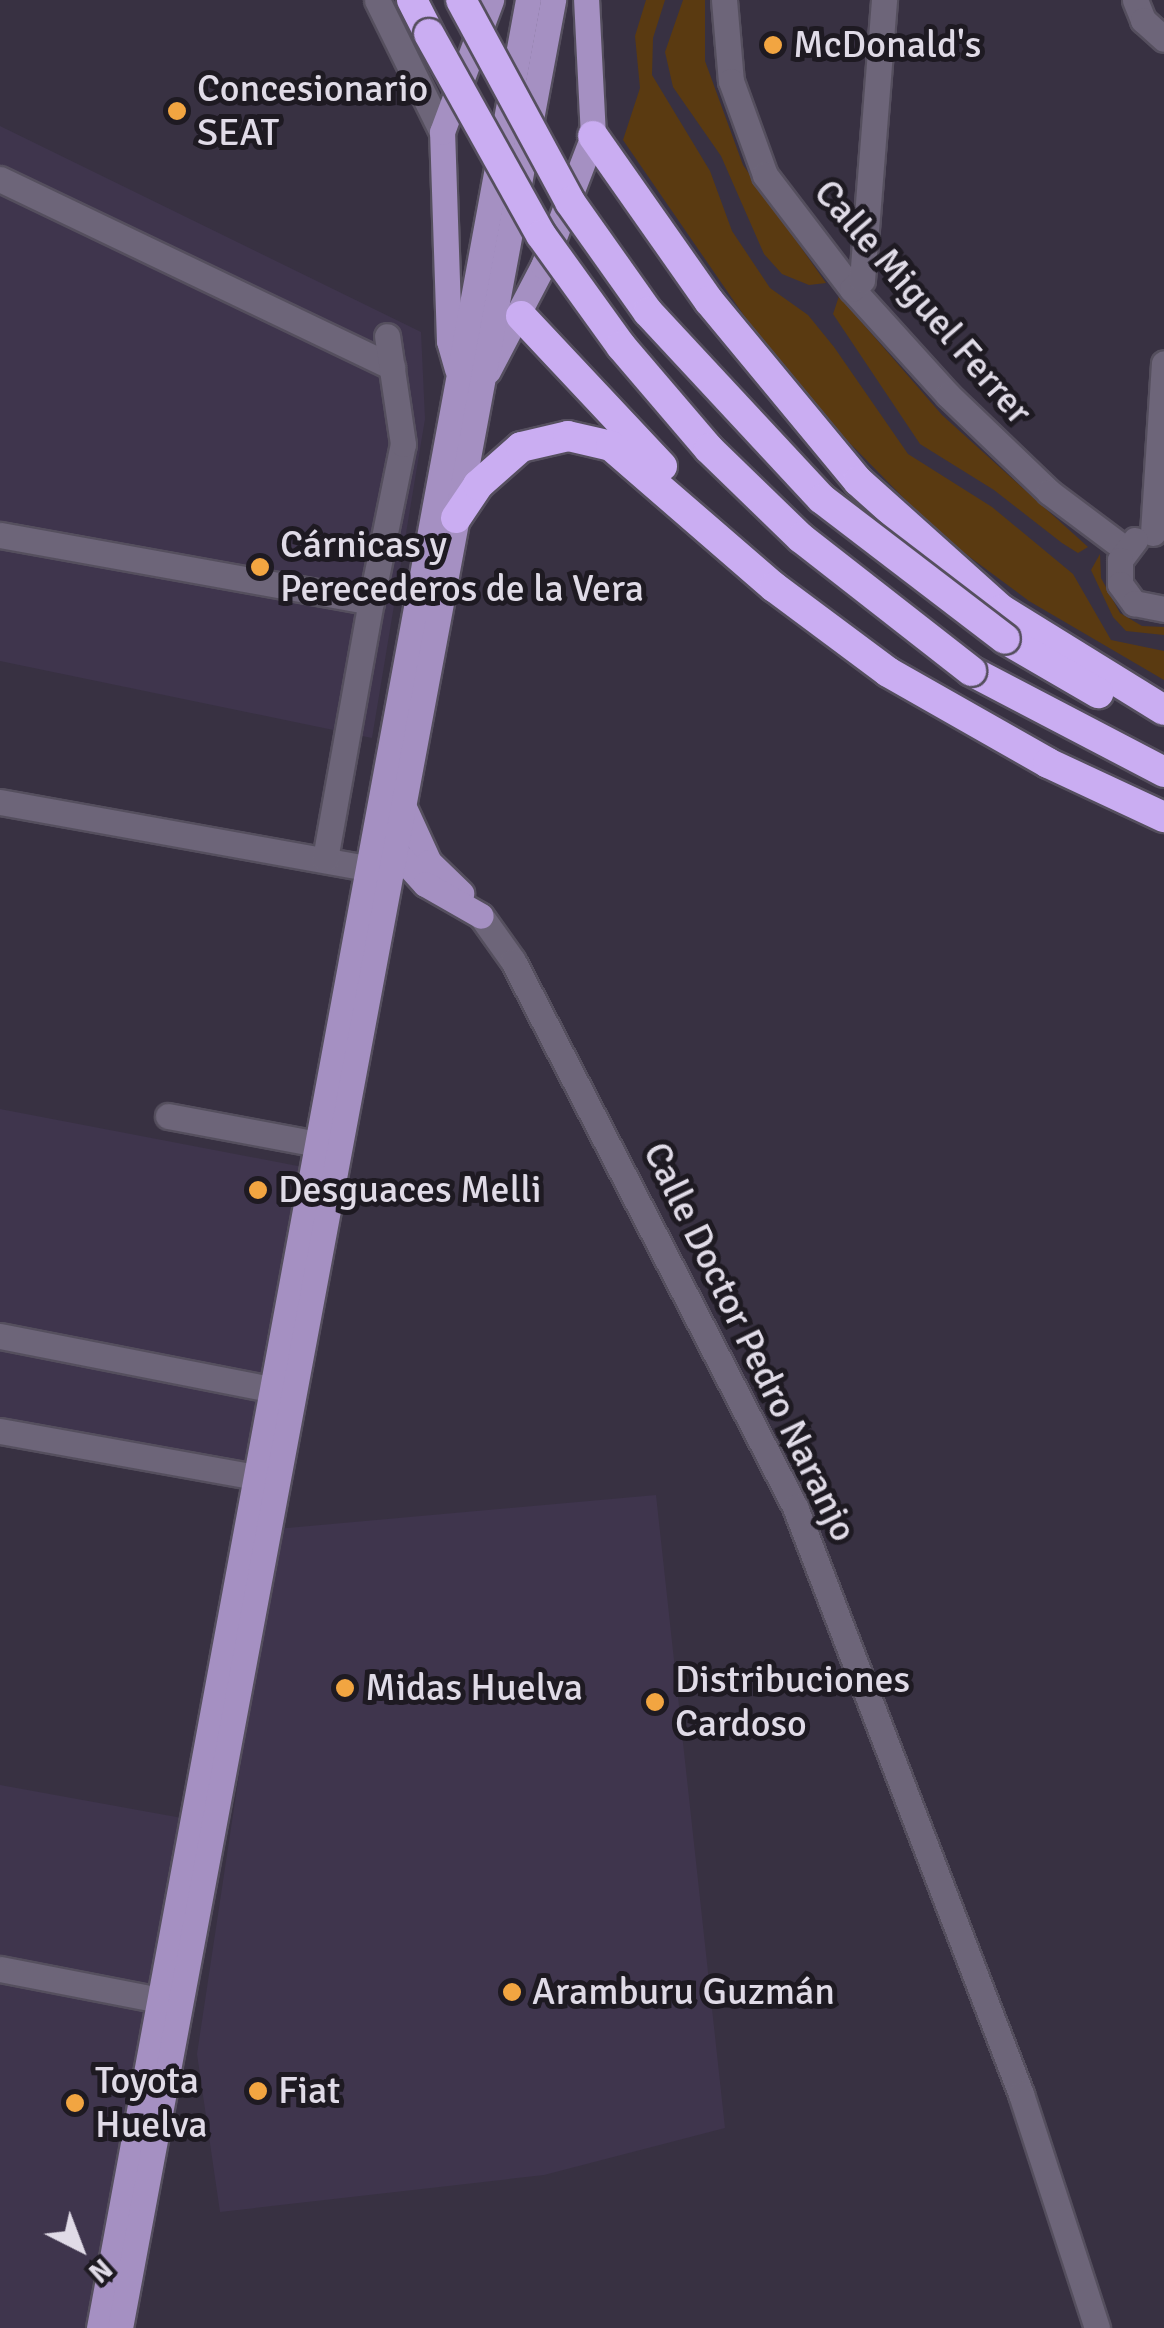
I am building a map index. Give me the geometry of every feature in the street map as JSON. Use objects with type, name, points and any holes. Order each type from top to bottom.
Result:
[{"type":"highway","points":[[412,0],[541,235],[646,376],[709,449],[801,538],[971,671],[1164,772]]},
{"type":"highway","points":[[480,3],[570,202],[648,312],[822,499],[1005,640],[1164,724]]},
{"type":"highway","points":[[593,136],[804,420],[1002,610],[1164,710]]},
{"type":"highway","points":[[499,293],[736,551]]},
{"type":"highway","points":[[456,518],[478,485],[522,447],[590,438],[633,460],[830,631],[922,693],[1164,817]]},
{"type":"highway","points":[[954,568],[1164,691]]},
{"type":"main road","points":[[99,2328],[390,748],[430,590],[456,518],[470,380],[499,293],[528,0]]},
{"type":"main road","points":[[470,380],[448,341],[442,132],[480,3],[553,0],[587,39]]},
{"type":"main road","points":[[122,2319],[402,803],[430,590],[470,380],[499,293],[553,0]]},
{"type":"main road","points":[[499,293],[544,266],[593,136],[586,0]]},
{"type":"main road","points":[[445,242],[499,293]]},
{"type":"main road","points":[[499,293],[544,266]]},
{"type":"main road","points":[[390,748],[396,775],[386,838],[392,852],[425,884],[480,916]]},
{"type":"main road","points":[[402,803],[428,862],[480,916]]},
{"type":"main road","points":[[382,906],[402,889],[425,884]]},
{"type":"main road","points":[[322,1230],[317,1144],[330,1130],[340,1077],[355,1054]]},
{"type":"main road","points":[[282,1446],[272,1389],[303,1333]]},
{"type":"main road","points":[[260,1562],[256,1476],[282,1446]]},
{"type":"main road","points":[[221,1658],[228,1680],[220,1722],[228,1738]]},
{"type":"main road","points":[[192,1819],[206,1795],[215,1753],[228,1738]]},
{"type":"main road","points":[[167,2068],[159,2000],[190,1939]]},
{"type":"main road","points":[[124,2190],[134,2248]]},
{"type":"main road","points":[[110,2264],[134,2248]]},
{"type":"main road","points":[[110,2264],[122,2319]]},
{"type":"street","points":[[377,0],[442,132]]},
{"type":"street","name":"Calle Miguel Ferrer","points":[[724,0],[724,39],[743,126],[765,175],[852,289],[1009,456],[1125,550]]},
{"type":"street","points":[[852,289],[862,280],[884,0]]},
{"type":"street","points":[[1135,0],[1142,20],[1164,38]]},
{"type":"street","points":[[0,178],[392,367]]},
{"type":"street","points":[[325,860],[403,444],[387,336]]},
{"type":"street","points":[[1164,363],[1158,534],[1125,550],[1118,572],[1126,595],[1146,609],[1164,609]]},
{"type":"street","points":[[0,536],[371,602]]},
{"type":"street","points":[[0,802],[368,868]]},
{"type":"street","name":"Calle Doctor Pedro Naranjo","points":[[480,916],[540,1013],[795,1508],[1014,2076],[1096,2328]]},
{"type":"street","points":[[168,1116],[317,1144]]},
{"type":"street","points":[[0,1336],[272,1389]]},
{"type":"street","points":[[0,1431],[256,1476]]},
{"type":"street","points":[[0,1970],[159,2000]]},
{"type":"shaded area","points":[[646,0],[665,0],[653,38],[652,75],[710,171],[732,231],[770,288],[808,315],[908,454],[992,507],[1073,574],[1111,640],[1164,651],[1164,680],[1029,601],[940,535],[827,420],[747,320],[623,140],[640,88],[635,36]]},
{"type":"shaded area","points":[[683,0],[705,0],[705,61],[743,165],[826,283],[809,285],[782,274],[764,254],[721,156],[673,87],[665,52]]},
{"type":"shaded area","points":[[0,126],[421,332],[425,419],[372,738],[0,661]]},
{"type":"shaded area","points":[[839,296],[942,415],[1088,547],[1078,553],[994,490],[920,444],[833,314]]},
{"type":"shaded area","points":[[1100,554],[1101,578],[1120,613],[1142,626],[1164,627],[1164,635],[1126,631],[1113,617],[1091,570]]},
{"type":"shaded area","points":[[0,1109],[303,1167],[245,1466],[0,1421]]},
{"type":"shaded area","points":[[656,1495],[725,2128],[544,2175],[220,2212],[197,2054],[276,1529]]},
{"type":"shaded area","points":[[0,1785],[182,1818],[91,2328],[0,2328]]},
{"type":"place","name":"McDonald's","points":[[773,45]]},
{"type":"place","name":"Concesionario SEAT","points":[[177,111]]},
{"type":"place","name":"Cárnicas y Perecederos de la Vera","points":[[260,567]]},
{"type":"place","name":"Desguaces Melli","points":[[258,1190]]},
{"type":"place","name":"Midas Huelva","points":[[345,1688]]},
{"type":"place","name":"Distribuciones Cardoso","points":[[655,1702]]},
{"type":"place","name":"Aramburu Guzmán","points":[[512,1992]]},
{"type":"place","name":"Fiat","points":[[258,2091]]},
{"type":"place","name":"Toyota Huelva","points":[[75,2103]]}]
